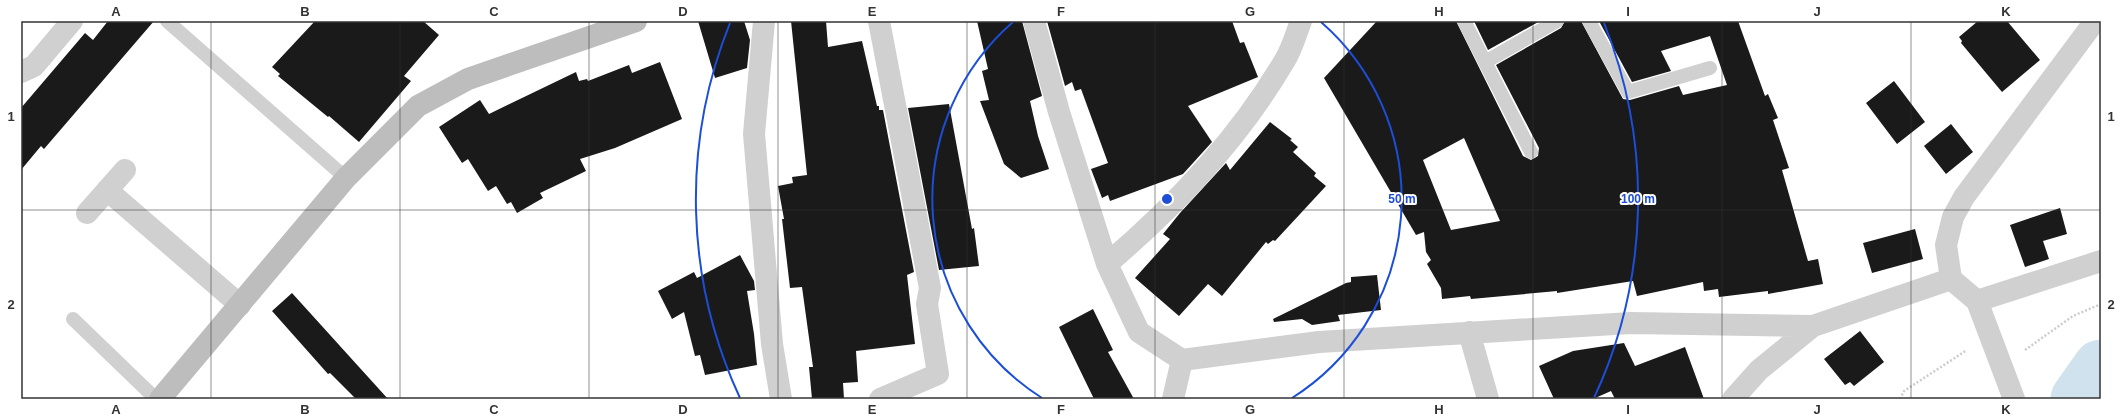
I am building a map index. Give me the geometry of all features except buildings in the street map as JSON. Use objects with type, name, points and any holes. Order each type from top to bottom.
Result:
[{"type":"street","points":[[21,72],[34,66],[72,21]]},
{"type":"street","points":[[160,399],[346,178],[418,106],[462,82],[636,21]]},
{"type":"street","points":[[764,21],[754,134],[772,344],[781,399]]},
{"type":"street","points":[[879,21],[930,288],[927,304],[938,374],[880,399]]},
{"type":"street","points":[[1034,21],[1059,112],[1107,264],[1139,332],[1182,360],[1319,342],[1631,322],[1813,326],[1951,279]]},
{"type":"street","points":[[1107,264],[1147,230],[1198,176],[1252,111],[1286,59],[1301,21]]},
{"type":"street","points":[[2014,399],[1977,301],[1951,279],[1946,245],[1953,217],[1964,197],[2095,21]]},
{"type":"street","points":[[86,213],[125,170]]},
{"type":"street","points":[[107,190],[240,305]]},
{"type":"street","points":[[1977,301],[2101,261]]},
{"type":"street","points":[[1732,399],[1759,370],[1813,326]]},
{"type":"street","points":[[1469,332],[1488,399]]},
{"type":"street","points":[[1173,399],[1182,360]]},
{"type":"lane","points":[[167,21],[346,178]]},
{"type":"lane","points":[[1464,21],[1531,152]]},
{"type":"lane","points":[[1485,62],[1557,21]]},
{"type":"lane","points":[[1589,21],[1628,92],[1710,68]]},
{"type":"lane","points":[[73,319],[156,399]]},
{"type":"path","points":[[2001,367],[2073,316],[2101,304]]},
{"type":"path","points":[[1900,399],[1904,391],[1970,347],[1990,337]]},
{"type":"waterway","points":[[2079,399],[2101,368]]}]
